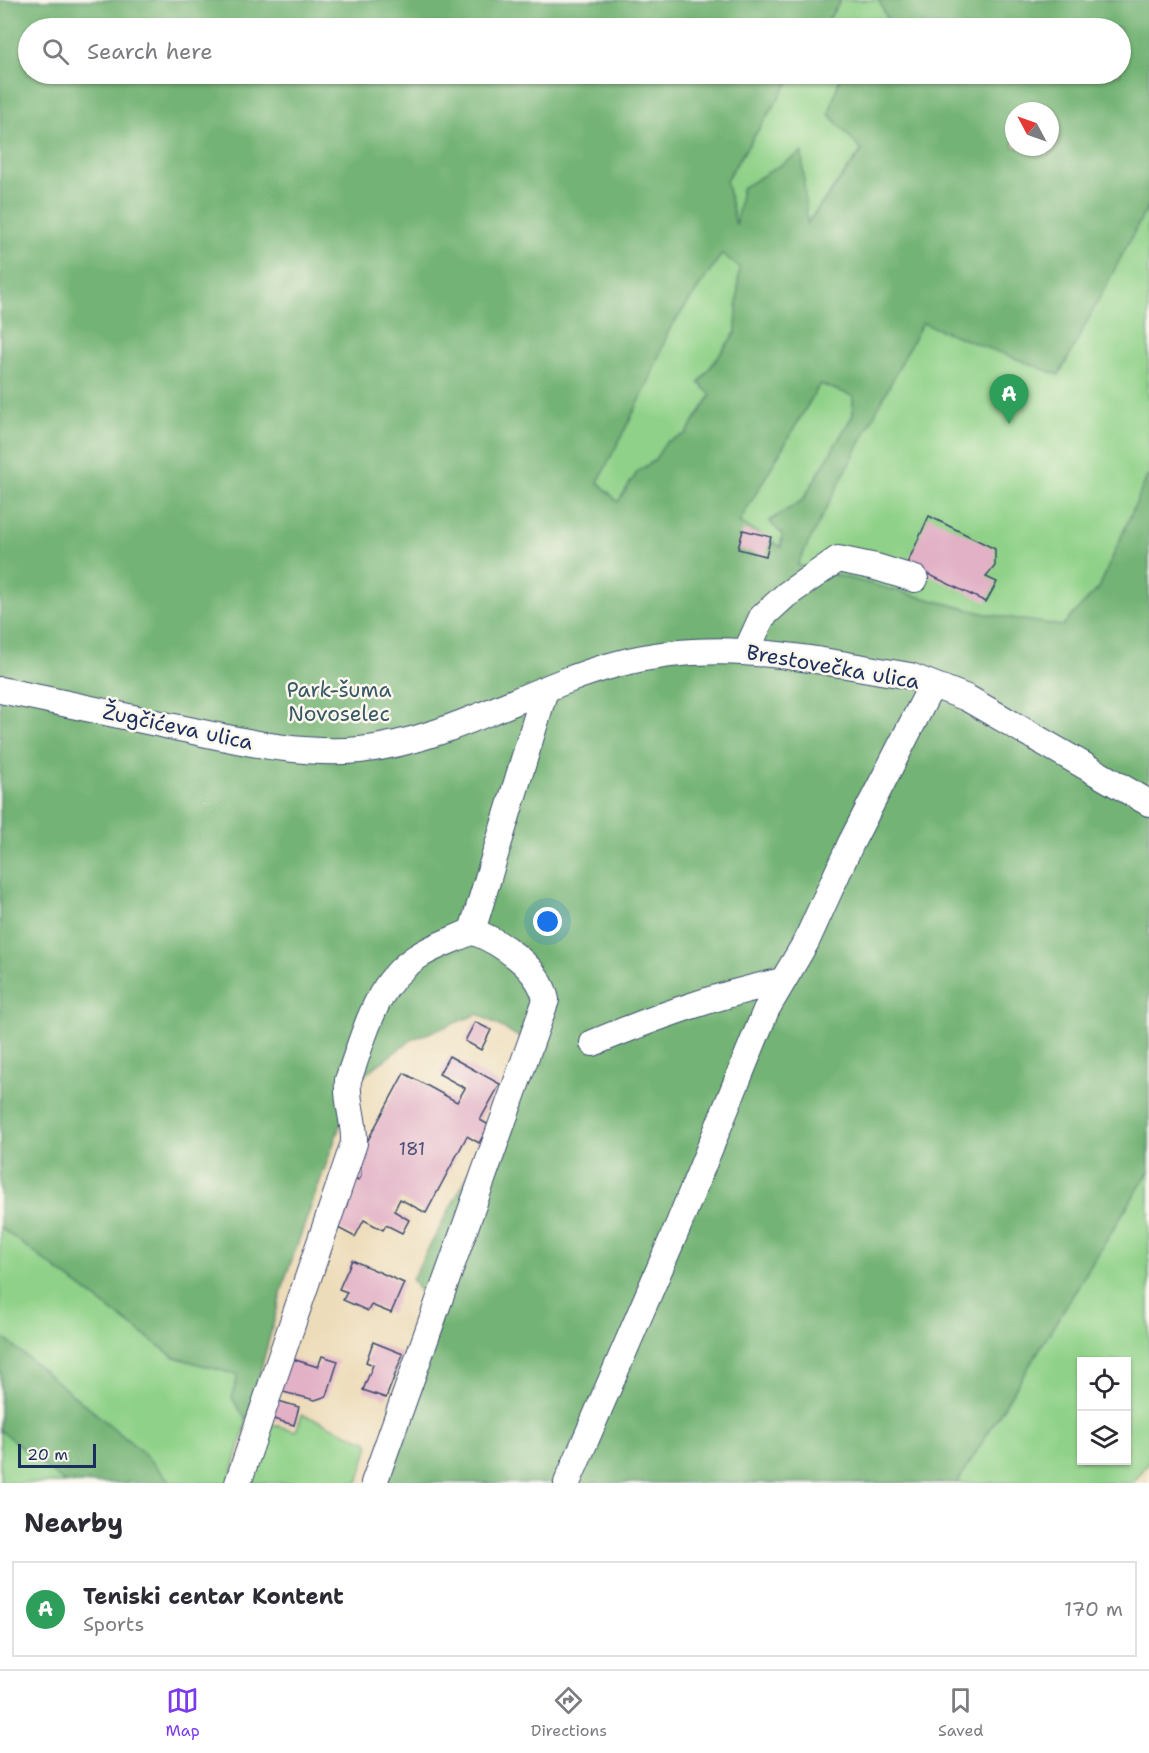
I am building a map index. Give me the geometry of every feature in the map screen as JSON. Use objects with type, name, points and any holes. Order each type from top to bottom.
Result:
[{"type":"street","points":[[747,650],[762,617],[786,595],[838,559],[915,579]]},
{"type":"street","name":"Brestovečka ulica","points":[[359,750],[408,741],[457,726],[616,664],[684,650],[747,650],[910,676],[967,698],[1149,803]]},
{"type":"street","points":[[567,1483],[678,1226],[766,1010],[806,942],[851,843],[932,685]]},
{"type":"street","name":"Žugčićeva ulica","points":[[0,690],[244,742],[299,749],[359,750]]},
{"type":"street","points":[[472,931],[545,690]]},
{"type":"street","points":[[238,1483],[354,1143],[354,1126],[346,1096],[348,1080],[382,990],[399,970],[419,956],[472,931],[490,938],[527,967],[543,986],[546,1000],[374,1483]]},
{"type":"street","points":[[593,1043],[662,1014],[723,994],[783,981]]},
{"type":"green space","name":"Park-šuma Novoselec","points":[[0,0],[841,0],[829,18],[18,18],[18,84],[788,84],[726,180],[736,225],[742,188],[802,152],[807,224],[862,151],[829,114],[838,84],[1131,84],[1131,18],[887,18],[879,0],[1149,0],[1149,204],[1059,375],[922,323],[797,565],[986,614],[1062,626],[1099,588],[1149,473],[1149,1171],[957,1483],[380,1483],[439,1325],[412,1279],[537,1047],[478,1014],[413,1039],[356,1081],[286,1276],[247,1421],[232,1398],[238,1375],[174,1357],[0,1227]],"holes":[[[722,254],[739,267],[736,332],[699,383],[711,395],[686,434],[666,442],[654,461],[638,471],[618,502],[598,482],[647,386],[669,330]],[[820,384],[853,396],[853,415],[803,500],[769,521],[782,534],[781,547],[739,522]]]},
{"type":"green space","points":[[841,0],[879,0],[887,18],[829,18]]},
{"type":"green space","points":[[788,84],[838,84],[829,114],[862,150],[806,224],[736,227],[726,180]]},
{"type":"green space","points":[[1148,203],[1149,473],[1099,588],[1062,626],[986,614],[797,565],[922,322],[1059,375]]},
{"type":"green space","points":[[722,253],[739,267],[736,332],[699,383],[711,395],[686,434],[666,442],[654,461],[638,471],[618,502],[598,482],[647,386],[669,330]]},
{"type":"green space","points":[[820,384],[853,396],[853,415],[803,500],[769,521],[782,534],[781,547],[739,522]]},
{"type":"green space","points":[[1149,1171],[1149,1462],[1133,1483],[957,1483]]},
{"type":"green space","points":[[0,1227],[174,1357],[238,1375],[247,1421],[229,1483],[172,1483],[140,1450],[0,1335]]},
{"type":"green space","points":[[0,1335],[140,1450],[172,1483],[65,1483],[0,1430]]},
{"type":"green space","points":[[302,1415],[367,1441],[369,1445],[358,1483],[250,1483],[267,1423],[296,1431]]},
{"type":"green space","points":[[0,1430],[65,1483],[0,1483]]},
{"type":"building","points":[[929,516],[995,549],[995,566],[986,577],[997,582],[986,602],[907,564]]},
{"type":"building","points":[[743,530],[771,537],[766,556],[738,549]]},
{"type":"building","points":[[475,1022],[491,1030],[481,1050],[465,1041]]},
{"type":"building","points":[[449,1056],[500,1084],[480,1120],[489,1125],[479,1143],[467,1136],[426,1213],[400,1199],[394,1211],[409,1220],[402,1233],[386,1225],[383,1230],[364,1220],[355,1237],[336,1227],[346,1208],[340,1204],[354,1178],[359,1180],[361,1176],[360,1155],[404,1073],[457,1102],[465,1088],[439,1074]]},
{"type":"building","points":[[352,1260],[404,1283],[391,1313],[371,1305],[368,1311],[343,1300],[347,1292],[339,1289]]},
{"type":"building","points":[[373,1342],[403,1354],[386,1398],[363,1390],[373,1365],[366,1362]]},
{"type":"building","points":[[322,1356],[338,1361],[327,1396],[315,1400],[275,1390],[286,1357],[318,1367]]},
{"type":"building","points":[[275,1400],[299,1407],[294,1425],[270,1418]]},
{"type":"place","name":"Teniski centar Kontent","points":[[1009,424]]}]
